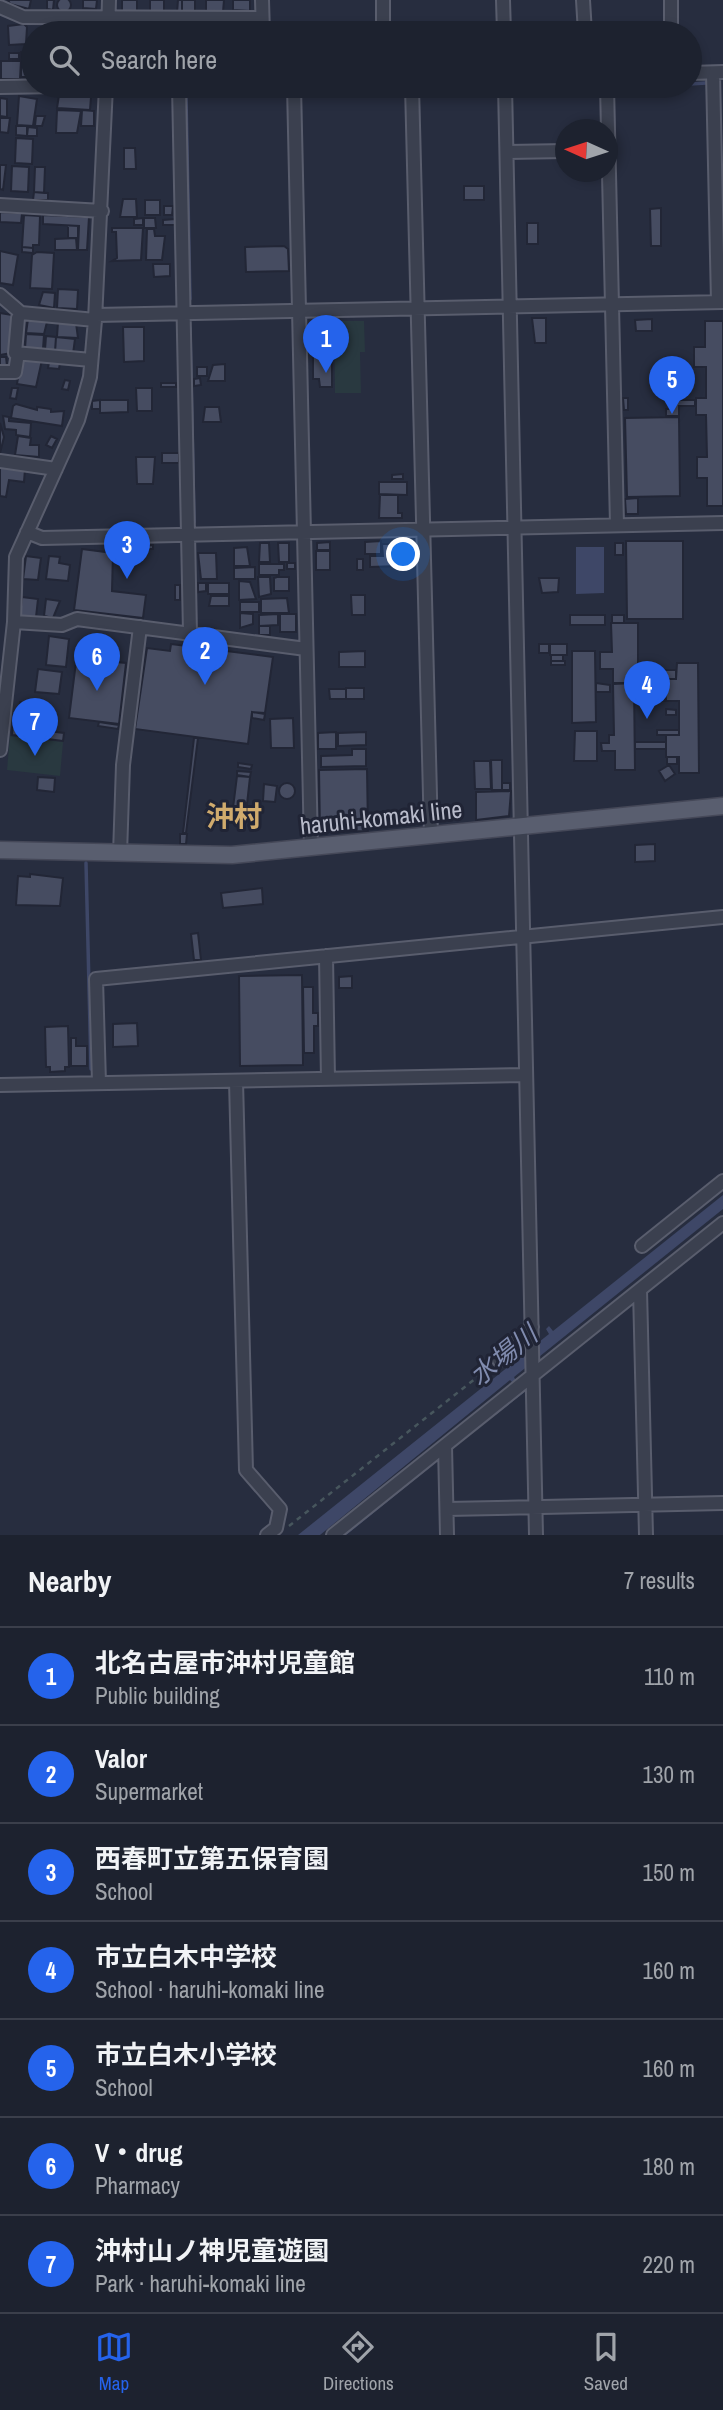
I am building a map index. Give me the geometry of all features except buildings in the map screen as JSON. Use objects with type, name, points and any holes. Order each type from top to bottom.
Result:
[{"type":"main road","name":"haruhi-komaki line","points":[[0,850],[206,856],[723,806]]},
{"type":"street","points":[[108,19],[109,0]]},
{"type":"street","points":[[262,0],[262,21]]},
{"type":"street","points":[[383,0],[383,21]]},
{"type":"street","points":[[503,0],[504,21]]},
{"type":"street","points":[[583,0],[584,21]]},
{"type":"street","points":[[671,0],[671,21]]},
{"type":"street","points":[[0,8],[23,17],[262,18]]},
{"type":"street","points":[[0,295],[22,313],[96,317],[300,309],[511,308],[720,302],[718,72]]},
{"type":"street","points":[[0,87],[21,87]]},
{"type":"street","points":[[0,750],[4,670],[14,617],[16,557],[78,420],[91,360],[102,211],[106,98]]},
{"type":"street","points":[[179,98],[190,633]]},
{"type":"street","points":[[295,98],[311,847]]},
{"type":"street","points":[[412,98],[432,835]]},
{"type":"street","points":[[505,98],[536,1535]]},
{"type":"street","points":[[607,98],[607,119]]},
{"type":"street","points":[[507,152],[555,151]]},
{"type":"street","points":[[609,182],[617,525]]},
{"type":"street","points":[[0,205],[102,211]]},
{"type":"street","points":[[0,372],[15,372],[18,318],[22,313]]},
{"type":"street","points":[[18,353],[91,360]]},
{"type":"street","points":[[0,461],[56,469]]},
{"type":"street","points":[[27,532],[42,538],[723,523]]},
{"type":"street","points":[[0,615],[62,625],[77,619],[306,649]]},
{"type":"street","points":[[120,854],[123,765],[140,627]]},
{"type":"street","points":[[99,1083],[96,979],[723,917]]},
{"type":"street","points":[[326,956],[328,1079]]},
{"type":"street","points":[[0,1085],[527,1075]]},
{"type":"street","points":[[236,1081],[246,1470],[280,1509],[276,1528],[267,1535]]},
{"type":"street","points":[[642,1246],[723,1181]]},
{"type":"street","points":[[333,1535],[532,1373],[723,1223]]},
{"type":"street","points":[[640,1290],[646,1535]]},
{"type":"street","points":[[499,1360],[532,1329]]},
{"type":"street","points":[[445,1446],[447,1535]]},
{"type":"street","points":[[447,1509],[723,1503]]},
{"type":"path","points":[[284,1530],[499,1360]]},
{"type":"shaded area","points":[[334,321],[364,321],[365,352],[360,352],[361,393],[335,393]]},
{"type":"shaded area","points":[[10,736],[63,742],[60,776],[7,770]]},
{"type":"water","points":[[576,547],[604,547],[604,593],[576,594]]},
{"type":"water","points":[[723,1195],[723,1209],[514,1377],[516,1381],[513,1383],[510,1380],[320,1535],[298,1535],[549,1334],[546,1329],[549,1326],[553,1331]]},
{"type":"waterway","points":[[702,83],[706,83]]},
{"type":"waterway","points":[[186,98],[190,299]]},
{"type":"waterway","points":[[190,328],[194,522]]},
{"type":"waterway","points":[[86,863],[91,1069]]},
{"type":"waterway","points":[[495,1413],[523,1391]]},
{"type":"waterway","points":[[346,1533],[435,1461]]},
{"type":"place","name":"北名古屋市沖村児童館","points":[[326,373]]},
{"type":"place","name":"市立白木小学校","points":[[672,414]]},
{"type":"place","name":"西春町立第五保育園","points":[[127,579]]},
{"type":"place","name":"Valor","points":[[205,685]]},
{"type":"place","name":"V・drug","points":[[97,691]]},
{"type":"place","name":"市立白木中学校","points":[[647,719]]},
{"type":"place","name":"沖村山ノ神児童遊園","points":[[35,756]]},
{"type":"district","name":"沖村","points":[[234,816]]},
{"type":"water label","name":"水場川","points":[[503,1355]]}]
